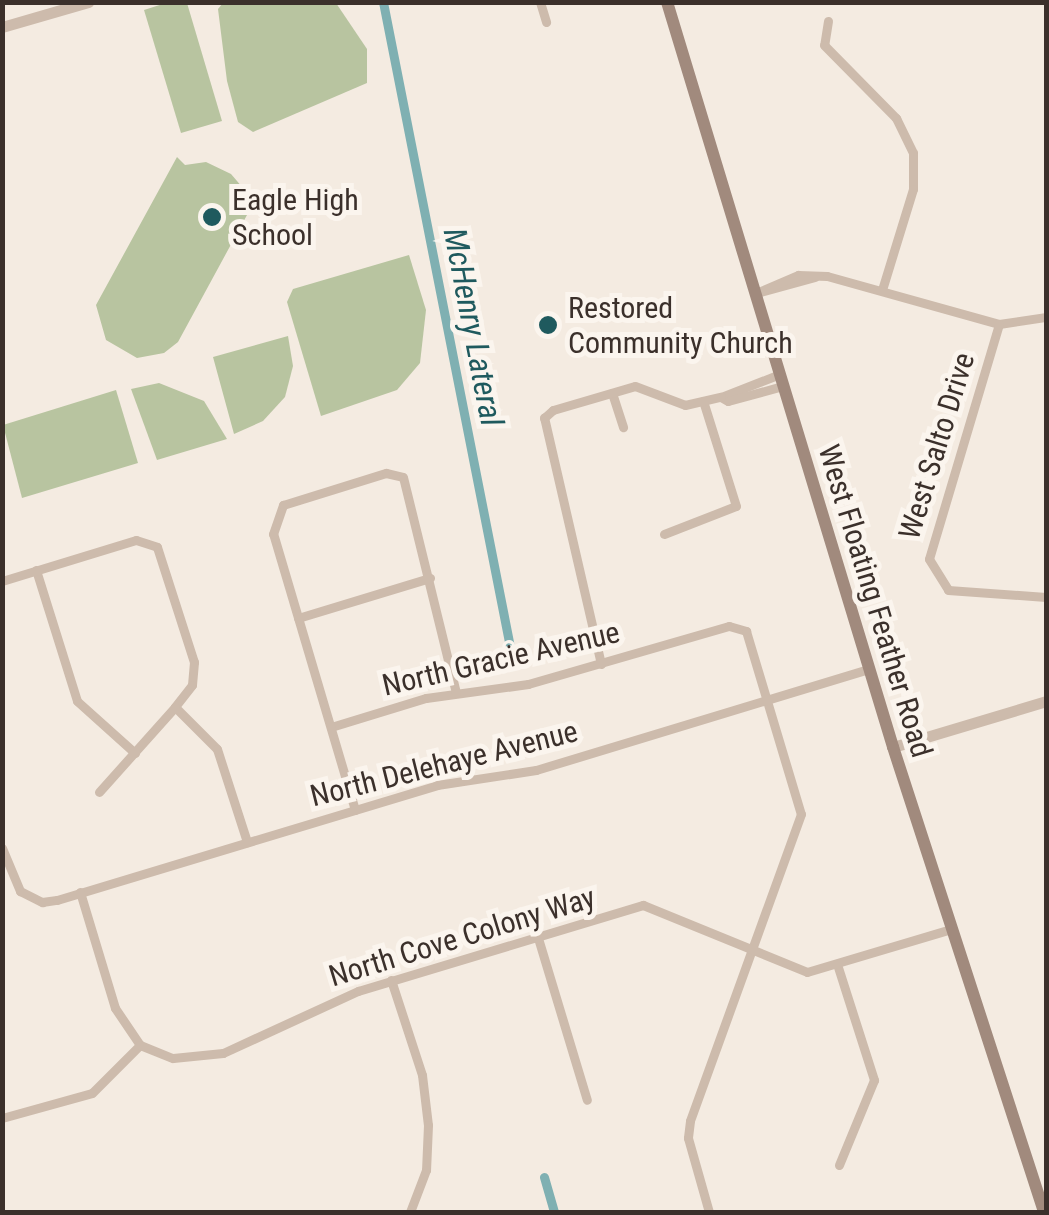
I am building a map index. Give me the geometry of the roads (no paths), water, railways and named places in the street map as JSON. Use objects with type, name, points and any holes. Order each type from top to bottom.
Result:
[{"type":"main road","name":"West Floating Feather Road","points":[[666,2],[893,747],[1044,1212]]},
{"type":"street","points":[[2,28],[88,2]]},
{"type":"street","points":[[540,2],[546,22]]},
{"type":"street","points":[[828,20],[824,44],[896,118],[913,153],[913,189],[882,290]]},
{"type":"street","points":[[756,293],[798,275],[882,290],[999,324],[1046,317]]},
{"type":"street","name":"West Salto Drive","points":[[999,324],[929,559],[936,581],[960,594],[1046,597]]},
{"type":"street","points":[[601,664],[544,418],[635,386],[684,405],[720,397],[728,401],[781,380]]},
{"type":"street","points":[[612,393],[623,428]]},
{"type":"street","points":[[664,534],[734,510],[703,400]]},
{"type":"street","points":[[355,810],[272,534],[274,515],[289,502],[399,474],[408,485],[456,693]]},
{"type":"street","points":[[2,581],[150,541],[162,555],[194,662],[192,685],[98,792]]},
{"type":"street","points":[[36,570],[77,701],[135,752]]},
{"type":"street","points":[[298,618],[430,578]]},
{"type":"street","name":"North Gracie Avenue","points":[[331,727],[456,693],[528,684],[741,628],[768,700]]},
{"type":"street","name":"North Delehaye Avenue","points":[[2,848],[12,879],[31,899],[80,892],[437,785],[536,770],[870,669]]},
{"type":"street","points":[[709,1212],[688,1129],[800,814],[768,700]]},
{"type":"street","points":[[893,747],[1046,701]]},
{"type":"street","points":[[175,707],[217,749],[248,842]]},
{"type":"street","points":[[2,1118],[92,1093],[140,1045],[119,1019],[80,892]]},
{"type":"street","name":"North Cove Colony Way","points":[[140,1045],[173,1058],[224,1053],[391,980],[644,905],[798,972],[838,964],[952,929]]},
{"type":"street","points":[[538,938],[587,1100]]},
{"type":"street","points":[[838,964],[874,1080],[839,1165]]},
{"type":"street","points":[[391,980],[422,1075],[428,1125],[426,1170],[410,1212]]},
{"type":"waterway","name":"McHenry Lateral","points":[[383,2],[513,662]]},
{"type":"waterway","name":"McHenry Lateral","points":[[544,1177],[554,1212]]},
{"type":"place","name":"Eagle High School","points":[[212,217]]},
{"type":"place","name":"Restored Community Church","points":[[548,325]]}]
